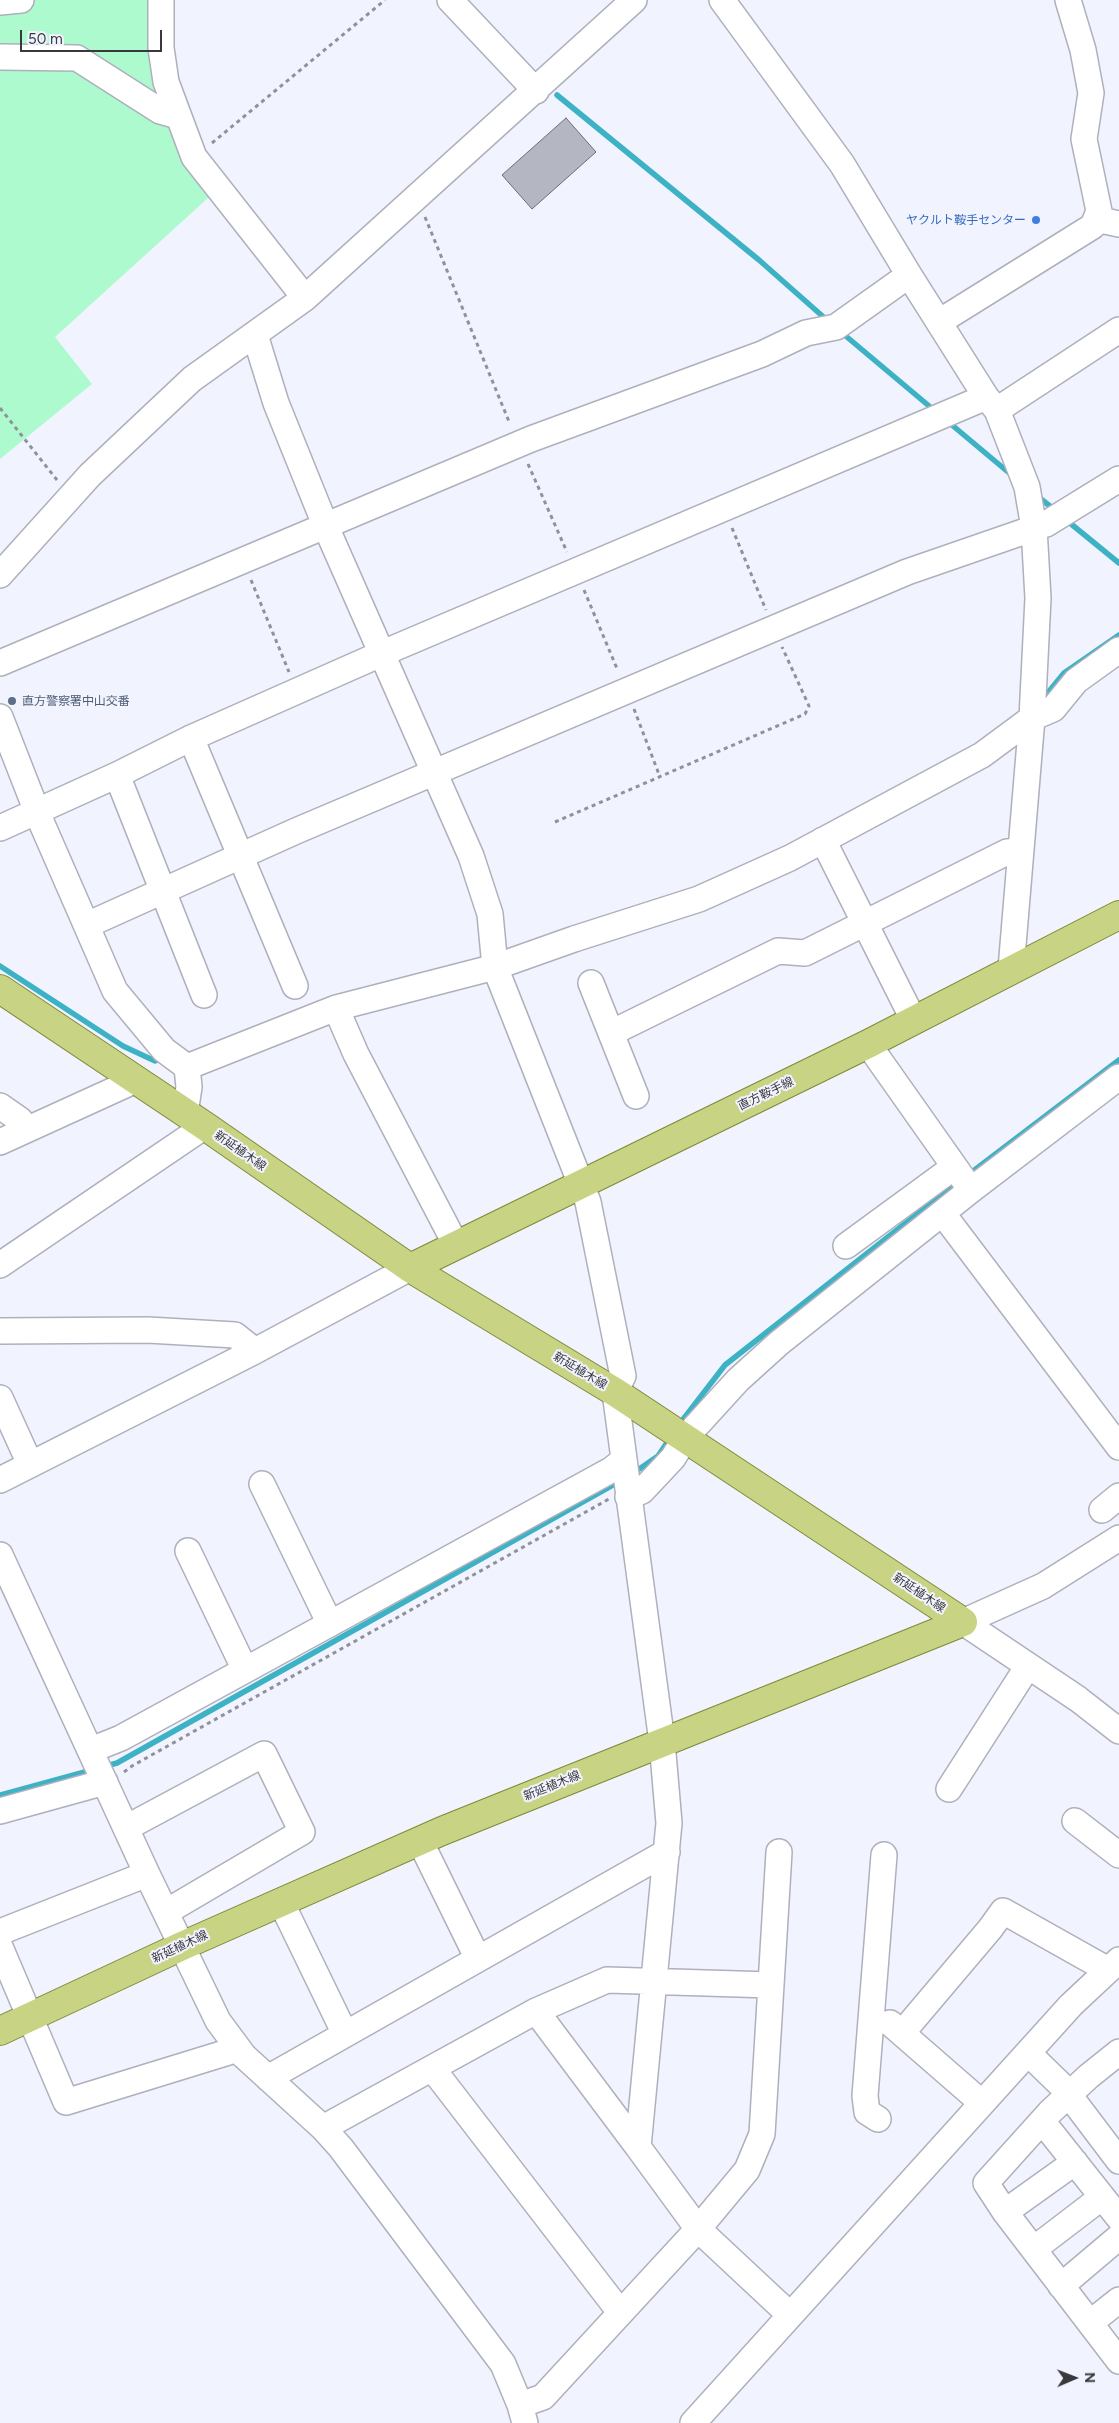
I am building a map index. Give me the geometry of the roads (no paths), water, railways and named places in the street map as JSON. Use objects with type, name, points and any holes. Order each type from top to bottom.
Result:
[{"type":"main road","name":"直方鞍手線","points":[[410,1268],[868,1044],[1010,969],[1119,915]]},
{"type":"main road","name":"新延植木線","points":[[1,993],[195,1119],[410,1268],[616,1392],[963,1622]]},
{"type":"main road","name":"新延植木線","points":[[0,2032],[182,1946],[420,1841],[963,1622]]},
{"type":"street","points":[[0,2],[21,0]]},
{"type":"street","points":[[161,0],[161,48],[166,82],[194,157],[305,298]]},
{"type":"street","points":[[450,0],[536,91]]},
{"type":"street","points":[[0,575],[71,496],[192,379],[305,298],[418,198],[634,0]]},
{"type":"street","points":[[722,0],[842,164],[909,275],[991,404],[1027,487],[1034,528],[1038,598],[1032,718],[1010,969]]},
{"type":"street","points":[[939,322],[1093,226],[1107,222],[1099,211],[1084,139],[1091,92],[1083,50],[1068,0]]},
{"type":"street","points":[[0,58],[77,58],[160,111],[178,116]]},
{"type":"street","points":[[0,663],[519,444],[762,354],[806,333],[836,326],[909,275]]},
{"type":"street","points":[[0,828],[117,775],[190,738],[383,653],[724,509],[991,404],[1119,330]]},
{"type":"street","points":[[255,335],[276,403],[326,527],[471,856],[490,914],[494,967],[588,1202],[624,1376],[616,1392],[628,1497],[662,1742],[669,1824],[638,2147]]},
{"type":"street","points":[[87,925],[241,855],[907,572],[1046,524],[1119,479]]},
{"type":"street","points":[[187,1067],[336,1008],[494,967],[698,898],[790,858],[982,755],[1032,718],[1053,709],[1076,681],[1119,650]]},
{"type":"street","points":[[0,717],[37,811],[115,991],[164,1050],[187,1067],[195,1119],[0,1265]]},
{"type":"street","points":[[190,738],[295,986]]},
{"type":"street","points":[[117,775],[204,995]]},
{"type":"street","points":[[823,840],[913,1020]]},
{"type":"street","points":[[611,1033],[778,951],[805,952],[1007,852],[1020,851]]},
{"type":"street","points":[[591,983],[636,1096]]},
{"type":"street","points":[[336,1008],[356,1054],[456,1245]]},
{"type":"street","points":[[868,1044],[971,1190]]},
{"type":"street","points":[[628,1497],[642,1491],[667,1465],[686,1437],[738,1380],[779,1343],[971,1190],[1118,1079]]},
{"type":"street","points":[[0,1142],[26,1128],[136,1080]]},
{"type":"street","points":[[0,1106],[20,1120],[26,1128]]},
{"type":"street","points":[[846,1246],[954,1167]]},
{"type":"street","points":[[943,1214],[1119,1447]]},
{"type":"street","points":[[0,1480],[254,1351],[410,1268]]},
{"type":"street","points":[[0,1331],[148,1330],[234,1335],[254,1351]]},
{"type":"street","points":[[0,1398],[30,1464]]},
{"type":"street","points":[[91,1750],[121,1738],[246,1670],[603,1475],[624,1460]]},
{"type":"street","points":[[262,1484],[330,1624]]},
{"type":"street","points":[[963,1622],[1043,1586],[1119,1538]]},
{"type":"street","points":[[188,1551],[246,1670]]},
{"type":"street","points":[[0,1555],[147,1874],[218,2021],[238,2049],[323,2128],[347,2155],[503,2364],[522,2414],[543,2397],[698,2229],[747,2170],[762,2134],[779,1852]]},
{"type":"street","points":[[963,1622],[1078,1699],[1119,1731]]},
{"type":"street","points":[[949,1789],[1028,1666]]},
{"type":"street","points":[[126,1828],[264,1754],[302,1832],[166,1912]]},
{"type":"street","points":[[0,1811],[105,1782]]},
{"type":"street","points":[[1075,1821],[1119,1855]]},
{"type":"street","points":[[420,1841],[478,1959]]},
{"type":"street","points":[[268,2078],[667,1852]]},
{"type":"street","points":[[878,2119],[867,2112],[865,2096],[884,1855]]},
{"type":"street","points":[[0,1932],[147,1874]]},
{"type":"street","points":[[281,1902],[345,2034]]},
{"type":"street","points":[[693,2423],[789,2314],[1072,2005],[1114,1965],[1003,1911],[902,2033]]},
{"type":"street","points":[[0,1947],[66,2102],[238,2049]]},
{"type":"street","points":[[323,2128],[536,2011],[607,1980],[771,1985]]},
{"type":"street","points":[[872,2008],[982,2103]]},
{"type":"street","points":[[536,2011],[698,2229],[789,2314]]},
{"type":"street","points":[[1119,2052],[1089,2076],[1042,2121],[986,2183],[1005,2212],[1119,2361]]},
{"type":"street","points":[[1028,2053],[1070,2095],[1119,2161]]},
{"type":"street","points":[[432,2068],[620,2312]]},
{"type":"street","points":[[1042,2121],[1119,2218]]},
{"type":"street","points":[[1005,2212],[1074,2162]]},
{"type":"street","points":[[1034,2250],[1102,2198]]},
{"type":"street","points":[[1062,2286],[1119,2237]]},
{"type":"street","points":[[1090,2323],[1119,2300]]},
{"type":"waterway","points":[[557,95],[759,260],[828,321]]},
{"type":"waterway","points":[[841,332],[935,411]]},
{"type":"waterway","points":[[946,420],[1014,477]]},
{"type":"waterway","points":[[1036,495],[1056,511]]},
{"type":"waterway","points":[[1065,519],[1119,563]]},
{"type":"waterway","points":[[1046,695],[1064,673],[1119,635]]},
{"type":"waterway","points":[[0,966],[123,1046],[155,1061],[161,1059]]},
{"type":"waterway","points":[[968,1175],[1119,1060]]},
{"type":"waterway","points":[[678,1426],[725,1365],[958,1182]]},
{"type":"waterway","points":[[632,1474],[658,1456],[670,1438]]},
{"type":"waterway","points":[[103,1767],[117,1763],[620,1481]]},
{"type":"waterway","points":[[0,1795],[92,1770]]},
{"type":"place","name":"ヤクルト鞍手センター","points":[[1036,220]]},
{"type":"place","name":"直方警察署中山交番","points":[[12,701]]}]
